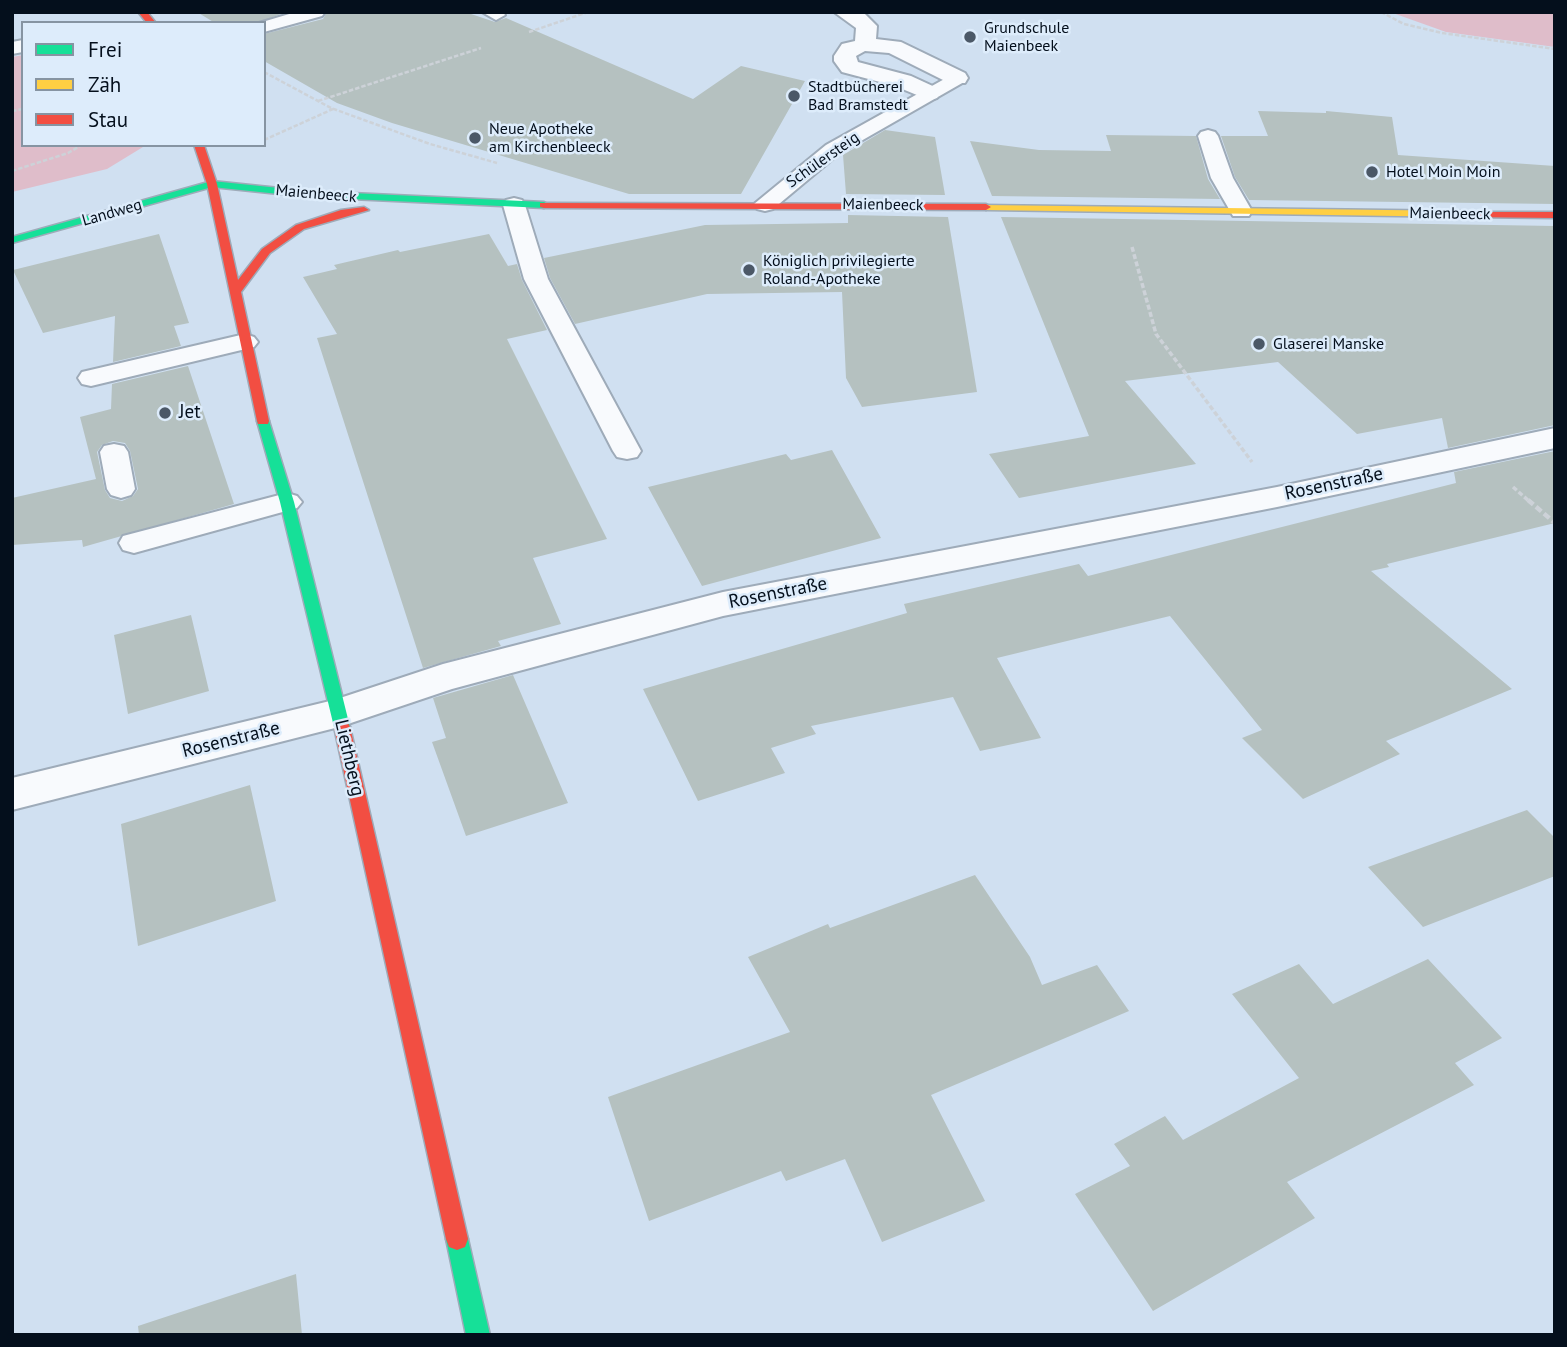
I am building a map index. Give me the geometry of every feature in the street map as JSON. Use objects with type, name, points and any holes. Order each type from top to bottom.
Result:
[{"type":"street","points":[[844,12],[854,15],[867,26],[865,45]]},
{"type":"street","points":[[929,93],[903,81],[850,66],[845,61],[845,56],[850,49],[865,45],[894,47],[957,78]]},
{"type":"street","name":"Liethberg","points":[[200,147],[212,184],[265,430],[287,502],[339,713],[478,1335]]},
{"type":"street","name":"Maienbeeck","points":[[212,184],[320,195],[514,205],[765,204],[1555,215]]},
{"type":"street","name":"Landweg","points":[[12,240],[212,184]]},
{"type":"street","points":[[234,294],[266,251],[300,227],[341,213],[388,208],[483,209],[514,205]]},
{"type":"street","name":"Rosenstraße","points":[[12,794],[339,713],[443,678],[723,604],[1277,497],[1555,438]]},
{"type":"lane","points":[[266,26],[316,12]]},
{"type":"lane","name":"Schülersteig","points":[[765,204],[833,149],[957,78]]},
{"type":"lane","points":[[1208,136],[1222,178],[1241,211]]},
{"type":"lane","points":[[514,205],[536,279],[627,451]]},
{"type":"lane","points":[[91,378],[245,342]]},
{"type":"lane","points":[[114,452],[121,489]]},
{"type":"lane","points":[[134,543],[287,502]]},
{"type":"path","points":[[522,34],[588,12]]},
{"type":"path","points":[[1381,12],[1404,24],[1442,33],[1555,49]]},
{"type":"path","points":[[318,101],[483,47]]},
{"type":"path","points":[[266,73],[334,109],[430,144],[499,164]]},
{"type":"path","points":[[266,139],[334,109]]},
{"type":"path","points":[[12,171],[78,147]]},
{"type":"path","points":[[1122,210],[1156,334],[1277,497]]},
{"type":"shaded area","points":[[1390,12],[1555,12],[1555,47],[1446,32]]},
{"type":"shaded area","points":[[21,55],[21,147],[143,147],[107,169],[12,192],[12,57]]},
{"type":"building","points":[[197,12],[286,12],[262,21],[212,21]]},
{"type":"building","points":[[327,12],[465,12],[495,22],[506,18],[693,99],[741,66],[805,81],[741,194],[629,194],[392,123],[337,103],[266,62],[266,33],[323,19]]},
{"type":"building","points":[[1258,111],[1326,111],[1392,117],[1398,155],[1555,166],[1555,204],[1249,200],[1235,177],[1221,136],[1268,136]]},
{"type":"building","points":[[885,130],[935,137],[945,195],[846,194],[843,155]]},
{"type":"building","points":[[1106,135],[1196,136],[1208,179],[1220,199],[992,196],[970,141],[1039,150],[1111,151]]},
{"type":"building","points":[[848,215],[948,217],[977,392],[862,407],[846,378],[842,292],[707,294],[575,324],[550,278],[544,258],[705,225],[848,223]]},
{"type":"building","points":[[1001,217],[1555,226],[1555,425],[1448,448],[1442,418],[1357,434],[1278,362],[1125,381],[1196,464],[1019,498],[989,454],[1089,436]]},
{"type":"building","points":[[159,234],[189,323],[174,326],[181,346],[113,362],[115,316],[43,333],[13,270]]},
{"type":"building","points":[[489,234],[508,266],[517,264],[547,330],[507,339],[607,539],[533,558],[561,624],[498,641],[501,646],[423,668],[317,338],[337,334],[303,277],[337,269],[334,265],[398,250],[400,252]]},
{"type":"building","points":[[188,366],[234,504],[83,547],[82,540],[12,545],[12,498],[96,479],[80,417],[111,409],[112,384]],"holes":[[[113,441],[125,443],[130,451],[138,489],[133,496],[122,501],[110,498],[105,490],[97,452],[102,445]]]},
{"type":"building","points":[[832,450],[881,538],[702,586],[648,487],[786,454],[791,460]]},
{"type":"building","points":[[1555,451],[1555,523],[1387,564],[1389,567],[1371,571],[1512,689],[1386,741],[1400,754],[1303,799],[1242,738],[1262,730],[1170,616],[997,658],[1041,738],[980,751],[953,697],[811,726],[816,734],[771,748],[785,773],[698,801],[643,689],[907,613],[904,604],[1079,564],[1088,576],[1456,483],[1454,472]]},
{"type":"building","points":[[191,615],[209,691],[128,714],[114,635]]},
{"type":"building","points":[[513,675],[568,803],[466,836],[432,742],[446,738],[433,698]]},
{"type":"building","points":[[250,785],[276,901],[138,946],[121,824]]},
{"type":"building","points":[[1527,810],[1555,838],[1555,876],[1423,927],[1368,867]]},
{"type":"building","points":[[975,875],[1030,957],[1042,985],[1097,965],[1129,1011],[931,1095],[985,1201],[882,1242],[845,1159],[786,1181],[781,1171],[649,1221],[608,1097],[790,1032],[748,957],[828,924],[830,928]]},
{"type":"building","points":[[1428,959],[1502,1038],[1455,1063],[1474,1085],[1287,1182],[1315,1218],[1153,1311],[1075,1194],[1130,1166],[1114,1144],[1165,1116],[1183,1140],[1299,1078],[1232,994],[1299,964],[1333,1004]]},
{"type":"building","points":[[296,1274],[302,1335],[139,1335],[138,1326]]},
{"type":"traffic: fast","points":[[12,240],[212,184],[308,194],[544,205]]},
{"type":"traffic: fast","points":[[263,421],[287,502],[342,727]]},
{"type":"traffic: fast","points":[[457,1239],[478,1335]]},
{"type":"traffic: slow","points":[[986,207],[1467,214]]},
{"type":"traffic: jam","points":[[142,12],[150,21]]},
{"type":"traffic: jam","points":[[200,147],[212,184],[263,421]]},
{"type":"traffic: jam","points":[[544,205],[986,207]]},
{"type":"traffic: jam","points":[[234,294],[266,251],[300,227],[341,213],[364,210]]},
{"type":"traffic: jam","points":[[1467,214],[1555,215]]},
{"type":"traffic: jam","points":[[342,727],[457,1239]]},
{"type":"place","name":"Grundschule Maienbeek","points":[[970,37]]},
{"type":"place","name":"Stadtbücherei Bad Bramstedt","points":[[794,96]]},
{"type":"place","name":"Neue Apotheke am Kirchenbleeck","points":[[475,138]]},
{"type":"place","name":"Hotel Moin Moin","points":[[1372,172]]},
{"type":"place","name":"Königlich privilegierte Roland-Apotheke","points":[[749,270]]},
{"type":"place","name":"Glaserei Manske","points":[[1259,344]]},
{"type":"place","name":"Jet","points":[[165,413]]}]
